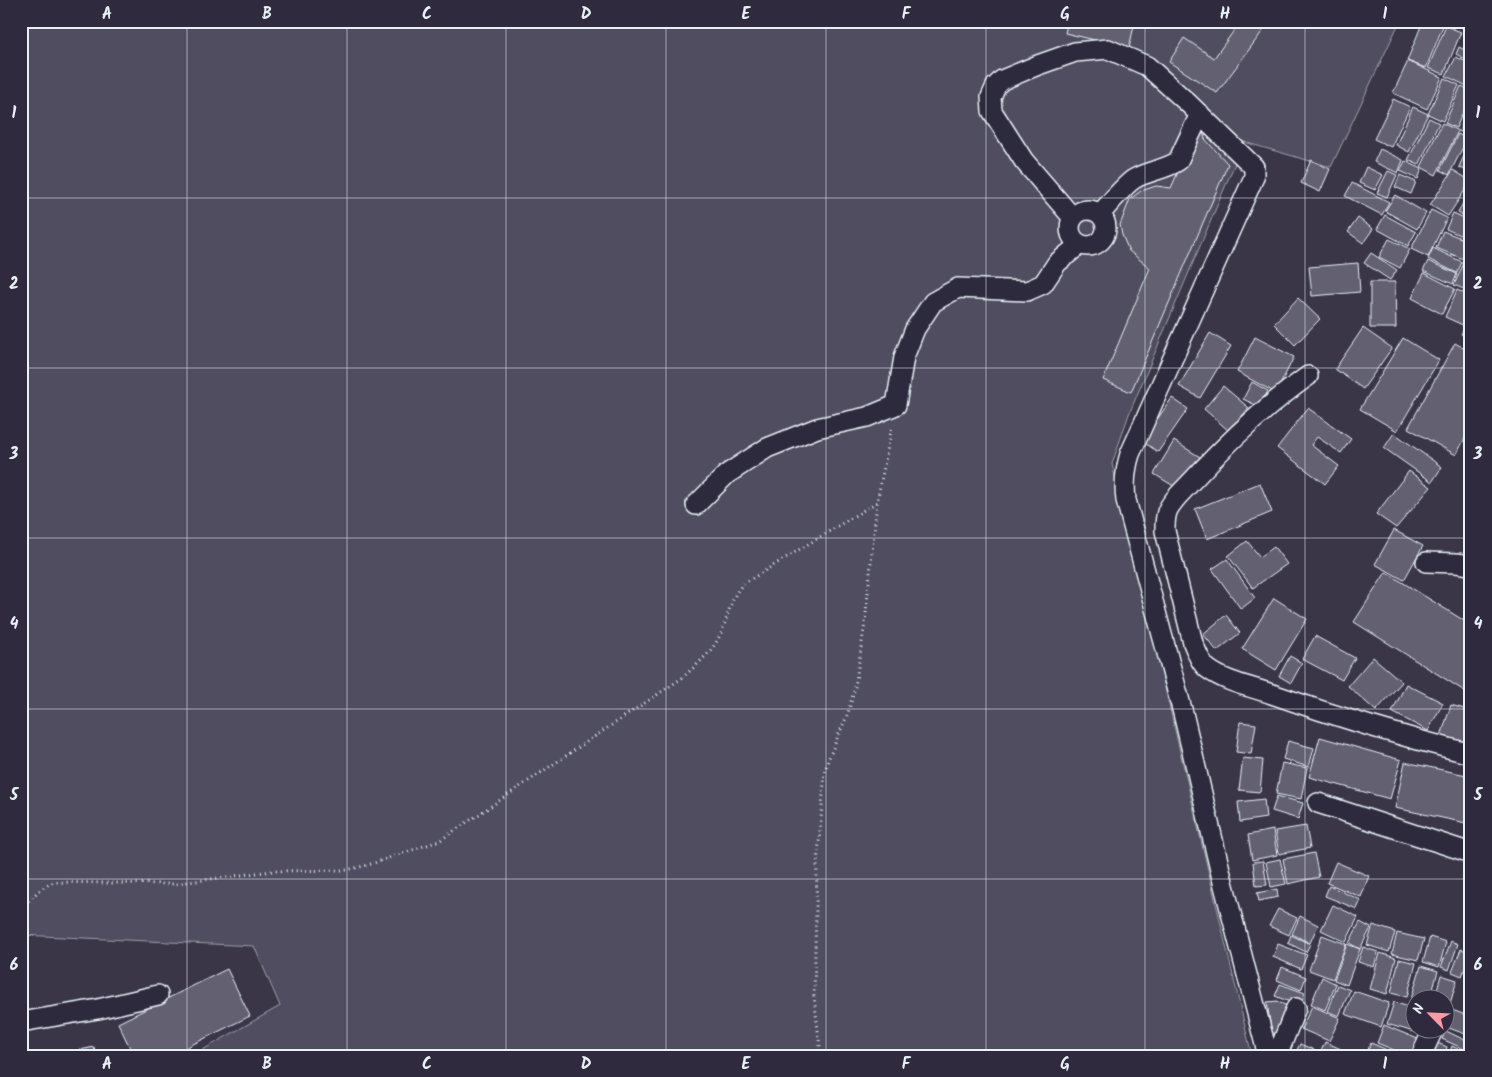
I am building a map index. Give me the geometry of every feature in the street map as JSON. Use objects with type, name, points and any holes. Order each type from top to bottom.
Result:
[{"type":"street","points":[[1073,218],[1024,161],[992,111],[991,97],[996,86],[1002,80],[1075,52],[1108,49],[1147,66],[1254,167],[1254,177],[1130,454],[1125,468],[1124,483],[1126,500],[1183,713],[1221,874],[1268,1056]]},
{"type":"street","points":[[1100,214],[1133,180],[1163,167],[1172,166],[1178,161],[1200,114]]},
{"type":"street","points":[[1091,210],[1100,214],[1105,220],[1105,235],[1101,241],[1094,245],[1080,244],[1074,240],[1071,233],[1070,225],[1073,218],[1081,211],[1091,210]]},
{"type":"street","points":[[696,506],[726,474],[767,448],[817,428],[867,417],[896,405],[904,357],[915,329],[932,302],[958,288],[1027,291],[1043,284],[1057,263],[1080,244]]},
{"type":"street","points":[[1308,376],[1281,395],[1245,426],[1212,459],[1167,511],[1165,531],[1193,643],[1200,659],[1207,668],[1222,677],[1350,719],[1471,754]]},
{"type":"street","points":[[1426,562],[1456,563],[1471,566]]},
{"type":"street","points":[[1318,803],[1471,853]]},
{"type":"street","points":[[21,1022],[98,1009],[158,995]]},
{"type":"street","points":[[1277,1056],[1296,1008]]},
{"type":"street","points":[[1421,1056],[1428,1040]]},
{"type":"path","points":[[821,1056],[814,996],[817,866],[825,771],[848,713],[855,687],[865,623],[877,502],[896,405]]},
{"type":"path","points":[[21,908],[46,885],[54,882],[173,884],[272,871],[346,870],[368,865],[439,840],[682,678],[705,657],[718,640],[733,598],[743,584],[877,502]]},
{"type":"shaded area","points":[[21,21],[1400,21],[1331,167],[1244,142],[1129,414],[1112,464],[1252,1056],[192,1056],[280,1006],[254,946],[21,935]]},
{"type":"building","points":[[1068,21],[1135,21],[1129,48],[1065,33]]},
{"type":"building","points":[[1241,21],[1270,21],[1217,93],[1169,62],[1184,38],[1214,58]]},
{"type":"building","points":[[1423,21],[1430,21],[1443,26],[1426,68],[1407,61]]},
{"type":"building","points":[[1456,21],[1471,21],[1471,34],[1455,23]]},
{"type":"building","points":[[1446,26],[1461,32],[1444,74],[1428,68]]},
{"type":"building","points":[[1459,47],[1471,53],[1471,62],[1456,54]]},
{"type":"building","points":[[1456,57],[1471,64],[1471,79],[1467,86],[1446,76]]},
{"type":"building","points":[[1408,61],[1442,77],[1427,109],[1393,93]]},
{"type":"building","points":[[1444,78],[1459,85],[1443,121],[1428,114]]},
{"type":"building","points":[[1461,86],[1471,90],[1471,94],[1456,128],[1445,123]]},
{"type":"building","points":[[1393,99],[1410,107],[1391,147],[1374,139]]},
{"type":"building","points":[[1413,107],[1428,114],[1409,152],[1396,145]]},
{"type":"building","points":[[1468,110],[1471,111],[1471,136],[1459,131]]},
{"type":"building","points":[[1429,118],[1439,123],[1419,165],[1408,160]]},
{"type":"building","points":[[1200,122],[1205,139],[1228,164],[1131,392],[1103,380],[1150,268],[1129,251],[1120,225],[1130,199],[1141,191],[1156,186],[1171,188]]},
{"type":"building","points":[[1442,123],[1458,131],[1436,175],[1421,167]]},
{"type":"building","points":[[1458,134],[1467,139],[1449,175],[1440,170]]},
{"type":"building","points":[[1471,142],[1471,173],[1459,167]]},
{"type":"building","points":[[1380,149],[1403,160],[1398,173],[1374,162]]},
{"type":"building","points":[[1311,160],[1330,169],[1320,192],[1301,183]]},
{"type":"building","points":[[1405,161],[1422,169],[1418,179],[1400,171]]},
{"type":"building","points":[[1366,167],[1383,175],[1375,190],[1359,183]]},
{"type":"building","points":[[1453,170],[1471,181],[1448,216],[1430,205]]},
{"type":"building","points":[[1388,171],[1397,175],[1387,197],[1377,193]]},
{"type":"building","points":[[1400,175],[1416,182],[1411,194],[1395,187]]},
{"type":"building","points":[[1352,183],[1389,202],[1382,215],[1345,196]]},
{"type":"building","points":[[1471,187],[1471,219],[1458,213]]},
{"type":"building","points":[[1395,195],[1426,213],[1417,229],[1385,211]]},
{"type":"building","points":[[1431,210],[1447,218],[1428,257],[1411,249]]},
{"type":"building","points":[[1453,213],[1471,221],[1471,240],[1446,229]]},
{"type":"building","points":[[1385,215],[1416,232],[1408,246],[1377,229]]},
{"type":"building","points":[[1358,218],[1373,229],[1363,243],[1348,232]]},
{"type":"building","points":[[1443,231],[1471,242],[1471,262],[1436,248]]},
{"type":"building","points":[[1389,239],[1410,249],[1400,268],[1379,257]]},
{"type":"building","points":[[1433,248],[1462,262],[1457,273],[1428,259]]},
{"type":"building","points":[[1371,253],[1397,270],[1390,280],[1364,263]]},
{"type":"building","points":[[1428,261],[1457,274],[1453,284],[1423,271]]},
{"type":"building","points":[[1465,261],[1471,264],[1471,292],[1454,285]]},
{"type":"building","points":[[1358,263],[1360,292],[1312,296],[1309,267]]},
{"type":"building","points":[[1424,273],[1455,289],[1442,314],[1412,298]]},
{"type":"building","points":[[1370,282],[1395,282],[1396,328],[1370,328]]},
{"type":"building","points":[[1457,290],[1471,296],[1471,313],[1465,326],[1445,317]]},
{"type":"building","points":[[1298,298],[1320,319],[1295,345],[1274,324]]},
{"type":"building","points":[[1471,316],[1471,340],[1461,334]]},
{"type":"building","points":[[1363,328],[1392,348],[1363,389],[1335,369]]},
{"type":"building","points":[[1210,333],[1231,346],[1200,398],[1179,386]]},
{"type":"building","points":[[1255,337],[1294,357],[1276,393],[1237,372]]},
{"type":"building","points":[[1403,338],[1439,360],[1397,431],[1360,409]]},
{"type":"building","points":[[1455,343],[1471,352],[1471,427],[1456,455],[1408,428]]},
{"type":"building","points":[[1252,382],[1268,391],[1260,407],[1243,399]]},
{"type":"building","points":[[1223,386],[1249,408],[1229,431],[1204,409]]},
{"type":"building","points":[[1172,398],[1188,409],[1158,452],[1142,441]]},
{"type":"building","points":[[1308,408],[1351,439],[1341,453],[1317,437],[1311,445],[1339,466],[1325,484],[1277,448]]},
{"type":"building","points":[[1394,433],[1442,467],[1432,482],[1384,448]]},
{"type":"building","points":[[1174,441],[1200,457],[1180,490],[1154,474]]},
{"type":"building","points":[[1409,471],[1431,487],[1396,528],[1376,514]]},
{"type":"building","points":[[1260,483],[1272,512],[1207,539],[1195,509]]},
{"type":"building","points":[[1394,530],[1423,546],[1404,580],[1375,564]]},
{"type":"building","points":[[1247,541],[1260,557],[1274,547],[1287,564],[1253,588],[1228,556]]},
{"type":"building","points":[[1227,559],[1255,598],[1241,609],[1212,569]]},
{"type":"building","points":[[1386,572],[1471,625],[1471,695],[1354,622]]},
{"type":"building","points":[[1274,598],[1307,619],[1276,670],[1242,649]]},
{"type":"building","points":[[1226,615],[1240,633],[1217,651],[1203,634]]},
{"type":"building","points":[[1315,636],[1355,658],[1342,680],[1302,659]]},
{"type":"building","points":[[1290,656],[1302,663],[1291,683],[1279,676]]},
{"type":"building","points":[[1373,657],[1402,682],[1376,711],[1348,686]]},
{"type":"building","points":[[1406,684],[1443,703],[1428,731],[1392,712]]},
{"type":"building","points":[[1451,705],[1471,711],[1471,745],[1441,736]]},
{"type":"building","points":[[1240,722],[1256,724],[1251,754],[1236,752]]},
{"type":"building","points":[[1320,737],[1401,760],[1390,799],[1309,777]]},
{"type":"building","points":[[1288,741],[1314,748],[1309,767],[1283,759]]},
{"type":"building","points":[[1243,758],[1263,760],[1260,792],[1239,790]]},
{"type":"building","points":[[1405,762],[1471,776],[1471,824],[1395,808]]},
{"type":"building","points":[[1282,763],[1307,768],[1301,799],[1276,794]]},
{"type":"building","points":[[1277,796],[1303,803],[1298,819],[1272,811]]},
{"type":"building","points":[[1264,799],[1266,818],[1240,822],[1238,802]]},
{"type":"building","points":[[1306,826],[1310,848],[1279,854],[1275,831]]},
{"type":"building","points":[[1273,830],[1277,855],[1252,860],[1248,835]]},
{"type":"building","points":[[1314,853],[1319,877],[1288,884],[1283,859]]},
{"type":"building","points":[[1280,859],[1286,884],[1271,887],[1266,862]]},
{"type":"building","points":[[1263,861],[1267,885],[1256,886],[1253,862]]},
{"type":"building","points":[[1336,862],[1369,876],[1361,897],[1327,883]]},
{"type":"building","points":[[1329,886],[1361,900],[1357,909],[1325,896]]},
{"type":"building","points":[[1277,889],[1278,897],[1259,901],[1257,893]]},
{"type":"building","points":[[1333,905],[1358,917],[1346,942],[1321,930]]},
{"type":"building","points":[[1278,909],[1297,918],[1289,935],[1269,926]]},
{"type":"building","points":[[1300,916],[1318,925],[1310,943],[1292,934]]},
{"type":"building","points":[[1360,922],[1371,928],[1360,949],[1349,943]]},
{"type":"building","points":[[1373,925],[1395,932],[1389,952],[1367,945]]},
{"type":"building","points":[[1397,933],[1424,939],[1418,960],[1392,954]]},
{"type":"building","points":[[1291,935],[1310,944],[1306,952],[1288,943]]},
{"type":"building","points":[[1322,935],[1346,944],[1333,979],[1309,970]]},
{"type":"building","points":[[1430,937],[1446,942],[1439,967],[1423,962]]},
{"type":"building","points":[[1451,941],[1458,944],[1449,970],[1441,967]]},
{"type":"building","points":[[1278,944],[1307,955],[1301,969],[1273,957]]},
{"type":"building","points":[[1347,944],[1360,949],[1347,985],[1334,980]]},
{"type":"building","points":[[1363,947],[1378,952],[1374,967],[1358,962]]},
{"type":"building","points":[[1461,949],[1471,953],[1462,976],[1452,972]]},
{"type":"building","points":[[1380,953],[1396,958],[1387,994],[1370,989]]},
{"type":"building","points":[[1399,959],[1416,963],[1409,990],[1404,990],[1404,996],[1391,993]]},
{"type":"building","points":[[1421,966],[1438,971],[1433,990],[1414,990]]},
{"type":"building","points":[[1282,967],[1306,977],[1301,990],[1277,980]]},
{"type":"building","points":[[227,969],[250,1016],[169,1056],[134,1056],[118,1023]]},
{"type":"building","points":[[1441,975],[1457,980],[1454,990],[1437,990]]},
{"type":"building","points":[[1322,977],[1336,984],[1325,1010],[1311,1004]]},
{"type":"building","points":[[1280,984],[1305,993],[1300,1006],[1275,996]]},
{"type":"building","points":[[1338,985],[1350,990],[1339,1016],[1327,1011]]},
{"type":"building","points":[[1354,991],[1389,1003],[1381,1027],[1345,1014]]},
{"type":"building","points":[[1278,1001],[1292,1008],[1282,1035],[1272,1036],[1267,1002]]},
{"type":"building","points":[[1394,1002],[1404,1006],[1404,1029],[1387,1024]]},
{"type":"building","points":[[1312,1006],[1340,1018],[1329,1041],[1301,1029]]},
{"type":"building","points":[[1454,1011],[1471,1017],[1471,1036],[1454,1030]]},
{"type":"building","points":[[1384,1025],[1404,1033],[1404,1040],[1420,1040],[1413,1056],[1377,1043]]},
{"type":"building","points":[[1454,1035],[1469,1042],[1466,1050],[1444,1040],[1454,1040]]},
{"type":"building","points":[[1325,1042],[1341,1049],[1338,1056],[1319,1056]]},
{"type":"building","points":[[1435,1042],[1447,1047],[1444,1056],[1430,1056]]},
{"type":"building","points":[[1371,1043],[1401,1056],[1365,1056]]},
{"type":"building","points":[[1300,1044],[1314,1050],[1312,1056],[1294,1056]]},
{"type":"building","points":[[1452,1046],[1464,1052],[1462,1056],[1448,1056]]},
{"type":"building","points":[[94,1047],[96,1056],[52,1056]]}]
